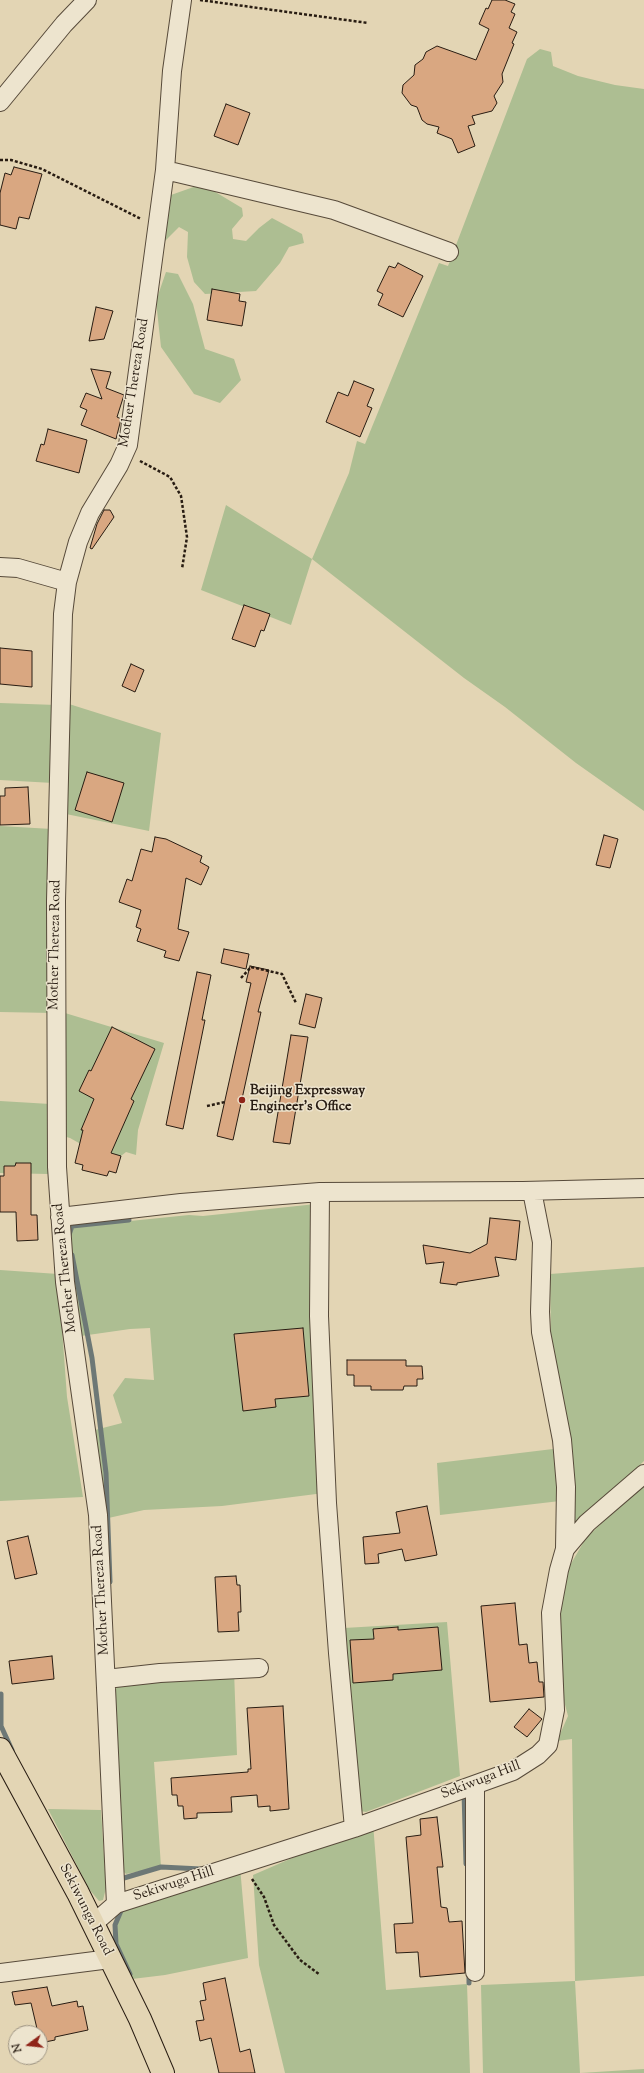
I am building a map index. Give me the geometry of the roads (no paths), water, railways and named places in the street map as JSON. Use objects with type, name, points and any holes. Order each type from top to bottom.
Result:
[{"type":"main road","name":"Sekiwunga Road","points":[[0,1750],[93,1924],[140,2019],[163,2073]]},
{"type":"street","points":[[0,102],[64,24],[87,0]]},
{"type":"street","name":"Mother Thereza Road","points":[[116,1904],[98,1515],[67,1296],[60,1217],[56,1144],[56,909],[63,614],[67,582],[78,542],[90,513],[119,465],[128,445],[165,170],[172,71],[182,0]]},
{"type":"street","points":[[165,170],[334,210],[449,252]]},
{"type":"street","points":[[0,567],[18,568],[67,582]]},
{"type":"street","points":[[60,1217],[181,1203],[320,1192],[532,1191],[644,1188]]},
{"type":"street","points":[[532,1191],[542,1242],[540,1312],[541,1332],[562,1440],[566,1487],[565,1549]]},
{"type":"street","points":[[320,1192],[319,1316],[326,1488],[338,1653],[354,1828]]},
{"type":"street","name":"Sekiwuga Hill","points":[[116,1904],[354,1828],[513,1771],[526,1764],[548,1745],[555,1710],[551,1613],[559,1570],[565,1549],[587,1523],[644,1474]]},
{"type":"street","points":[[106,1679],[160,1673],[259,1668]]},
{"type":"street","points":[[475,1784],[475,1972]]},
{"type":"street","points":[[93,1924],[116,1904]]},
{"type":"street","points":[[0,1973],[110,1959]]},
{"type":"waterway","points":[[69,1235],[72,1226],[129,1220]]},
{"type":"waterway","points":[[72,1255],[92,1358],[106,1473],[110,1582]]},
{"type":"waterway","points":[[1,1694],[1,1726],[12,1750]]},
{"type":"waterway","points":[[464,1792],[466,1864]]},
{"type":"waterway","points":[[124,1878],[161,1867],[201,1869]]},
{"type":"waterway","points":[[123,1906],[115,1925],[116,1944],[130,1974]]},
{"type":"waterway","points":[[469,1972],[469,1983]]},
{"type":"place","name":"Beijing Expressway Engineer's Office","points":[[242,1100]]}]
